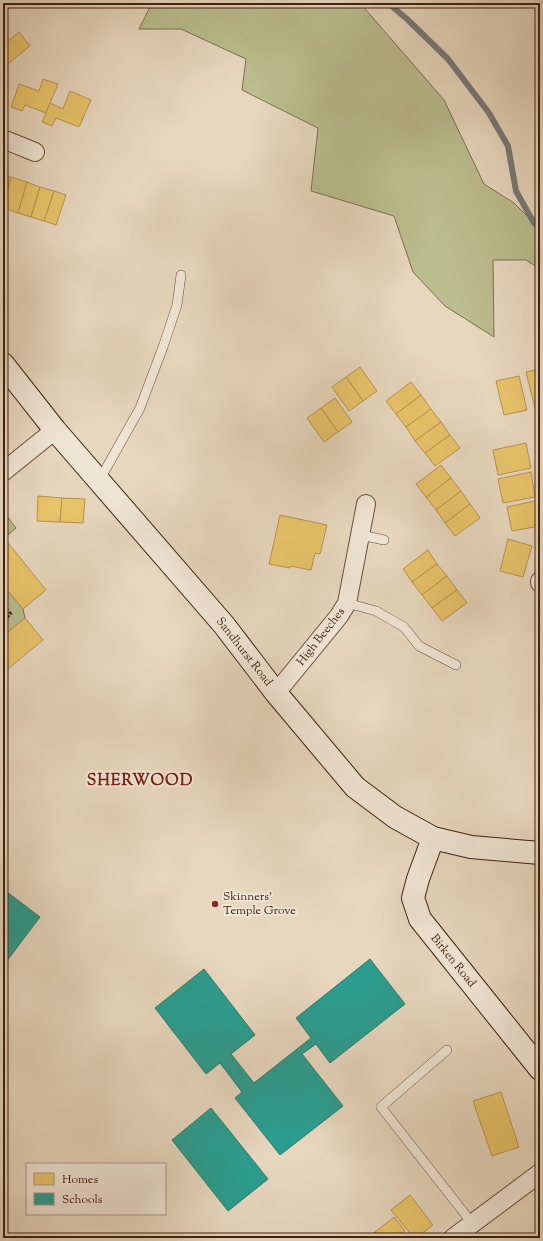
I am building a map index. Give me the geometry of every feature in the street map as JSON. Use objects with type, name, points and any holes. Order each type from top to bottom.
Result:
[{"type":"street","points":[[3,139],[35,152]]},
{"type":"street","name":"Sandhurst Road","points":[[3,364],[55,430],[224,625],[276,693],[355,787],[395,817],[433,838],[471,847],[540,853]]},
{"type":"street","points":[[3,472],[55,430]]},
{"type":"street","name":"High Beeches","points":[[276,693],[339,616],[347,603],[366,504]]},
{"type":"street","name":"Birken Road","points":[[433,838],[418,879],[413,898],[420,919],[540,1069]]},
{"type":"street","points":[[453,1238],[540,1173]]},
{"type":"lane","points":[[99,481],[140,408],[177,305],[181,275]]},
{"type":"lane","points":[[361,535],[384,540]]},
{"type":"lane","points":[[347,603],[376,611],[404,627],[419,646],[456,665]]},
{"type":"lane","points":[[447,1050],[381,1107],[472,1223]]},
{"type":"path","points":[[3,604],[12,614],[3,620]]},
{"type":"green space","points":[[152,3],[360,3],[444,100],[484,184],[514,203],[540,229],[540,269],[526,260],[493,260],[494,337],[445,306],[413,272],[394,216],[311,191],[318,128],[242,90],[246,59],[181,29],[139,29]]},
{"type":"green space","points":[[3,511],[16,528],[3,539]]},
{"type":"green space","points":[[3,585],[23,609],[25,618],[3,636]]},
{"type":"building: Homes","points":[[3,3],[9,3],[11,6],[3,13]]},
{"type":"building: Homes","points":[[19,32],[30,46],[4,67],[3,45]]},
{"type":"building: Homes","points":[[43,79],[58,84],[46,113],[25,105],[22,111],[11,107],[19,84],[39,91]]},
{"type":"building: Homes","points":[[70,91],[91,100],[79,127],[56,118],[52,126],[42,122],[50,103],[63,109]]},
{"type":"building: Homes","points":[[3,175],[11,177],[3,206]]},
{"type":"building: Homes","points":[[11,177],[27,182],[18,213],[3,208]]},
{"type":"building: Homes","points":[[27,182],[40,187],[31,217],[18,213]]},
{"type":"building: Homes","points":[[40,187],[54,191],[44,221],[31,217]]},
{"type":"building: Homes","points":[[54,191],[66,195],[56,225],[44,221]]},
{"type":"building: Homes","points":[[360,367],[377,391],[363,401],[346,377]]},
{"type":"building: Homes","points":[[540,369],[540,407],[535,408],[526,372]]},
{"type":"building: Homes","points":[[519,376],[527,410],[504,415],[496,381]]},
{"type":"building: Homes","points":[[346,377],[363,401],[349,411],[332,387]]},
{"type":"building: Homes","points":[[411,382],[421,395],[396,414],[386,401]]},
{"type":"building: Homes","points":[[421,395],[431,409],[406,427],[396,414]]},
{"type":"building: Homes","points":[[335,398],[352,422],[338,432],[321,408]]},
{"type":"building: Homes","points":[[321,408],[338,432],[324,442],[307,418]]},
{"type":"building: Homes","points":[[431,409],[441,422],[415,441],[406,427]]},
{"type":"building: Homes","points":[[441,422],[450,435],[425,453],[415,441]]},
{"type":"building: Homes","points":[[450,435],[460,448],[435,466],[425,453]]},
{"type":"building: Homes","points":[[526,443],[531,468],[498,475],[493,450]]},
{"type":"building: Homes","points":[[441,465],[451,478],[426,497],[416,484]]},
{"type":"building: Homes","points":[[531,472],[535,497],[503,503],[498,479]]},
{"type":"building: Homes","points":[[451,478],[461,491],[436,510],[426,497]]},
{"type":"building: Homes","points":[[461,491],[470,504],[445,523],[436,510]]},
{"type":"building: Homes","points":[[38,496],[62,498],[60,522],[37,521]]},
{"type":"building: Homes","points":[[62,498],[85,499],[83,523],[60,522]]},
{"type":"building: Homes","points":[[539,500],[540,526],[512,531],[507,507]]},
{"type":"building: Homes","points":[[470,504],[480,518],[455,536],[445,523]]},
{"type":"building: Homes","points":[[280,515],[327,525],[320,554],[315,553],[311,570],[269,564]]},
{"type":"building: Homes","points":[[4,538],[46,590],[23,609],[3,585]]},
{"type":"building: Homes","points":[[508,539],[532,546],[523,577],[500,571]]},
{"type":"building: Homes","points":[[428,550],[437,564],[412,582],[403,569]]},
{"type":"building: Homes","points":[[437,564],[447,576],[422,595],[412,582]]},
{"type":"building: Homes","points":[[447,576],[457,590],[432,608],[422,595]]},
{"type":"building: Homes","points":[[457,590],[467,603],[442,621],[432,608]]},
{"type":"building: Homes","points":[[25,618],[43,640],[3,673],[3,636]]},
{"type":"building: Homes","points":[[501,1092],[519,1147],[492,1156],[473,1101]]},
{"type":"building: Homes","points":[[410,1195],[433,1225],[416,1238],[414,1238],[391,1210]]},
{"type":"building: Homes","points":[[394,1217],[405,1231],[396,1238],[379,1238],[375,1232]]},
{"type":"building: Homes","points":[[375,1232],[379,1238],[367,1238]]},
{"type":"building: Schools","points":[[3,889],[40,917],[3,966]]},
{"type":"building: Schools","points":[[370,959],[405,1004],[330,1063],[316,1044],[302,1054],[343,1106],[280,1155],[235,1098],[242,1092],[220,1063],[206,1074],[155,1008],[204,969],[255,1035],[231,1054],[254,1083],[311,1038],[296,1018]]},
{"type":"building: Schools","points":[[211,1108],[268,1179],[228,1211],[172,1140]]},
{"type":"waterway","points":[[388,3],[407,19],[448,59],[489,113],[508,146],[516,191],[534,223],[540,229]]},
{"type":"place","name":"Skinners' Temple Grove","points":[[215,904]]},
{"type":"district","name":"SHERWOOD","points":[[140,781]]}]
